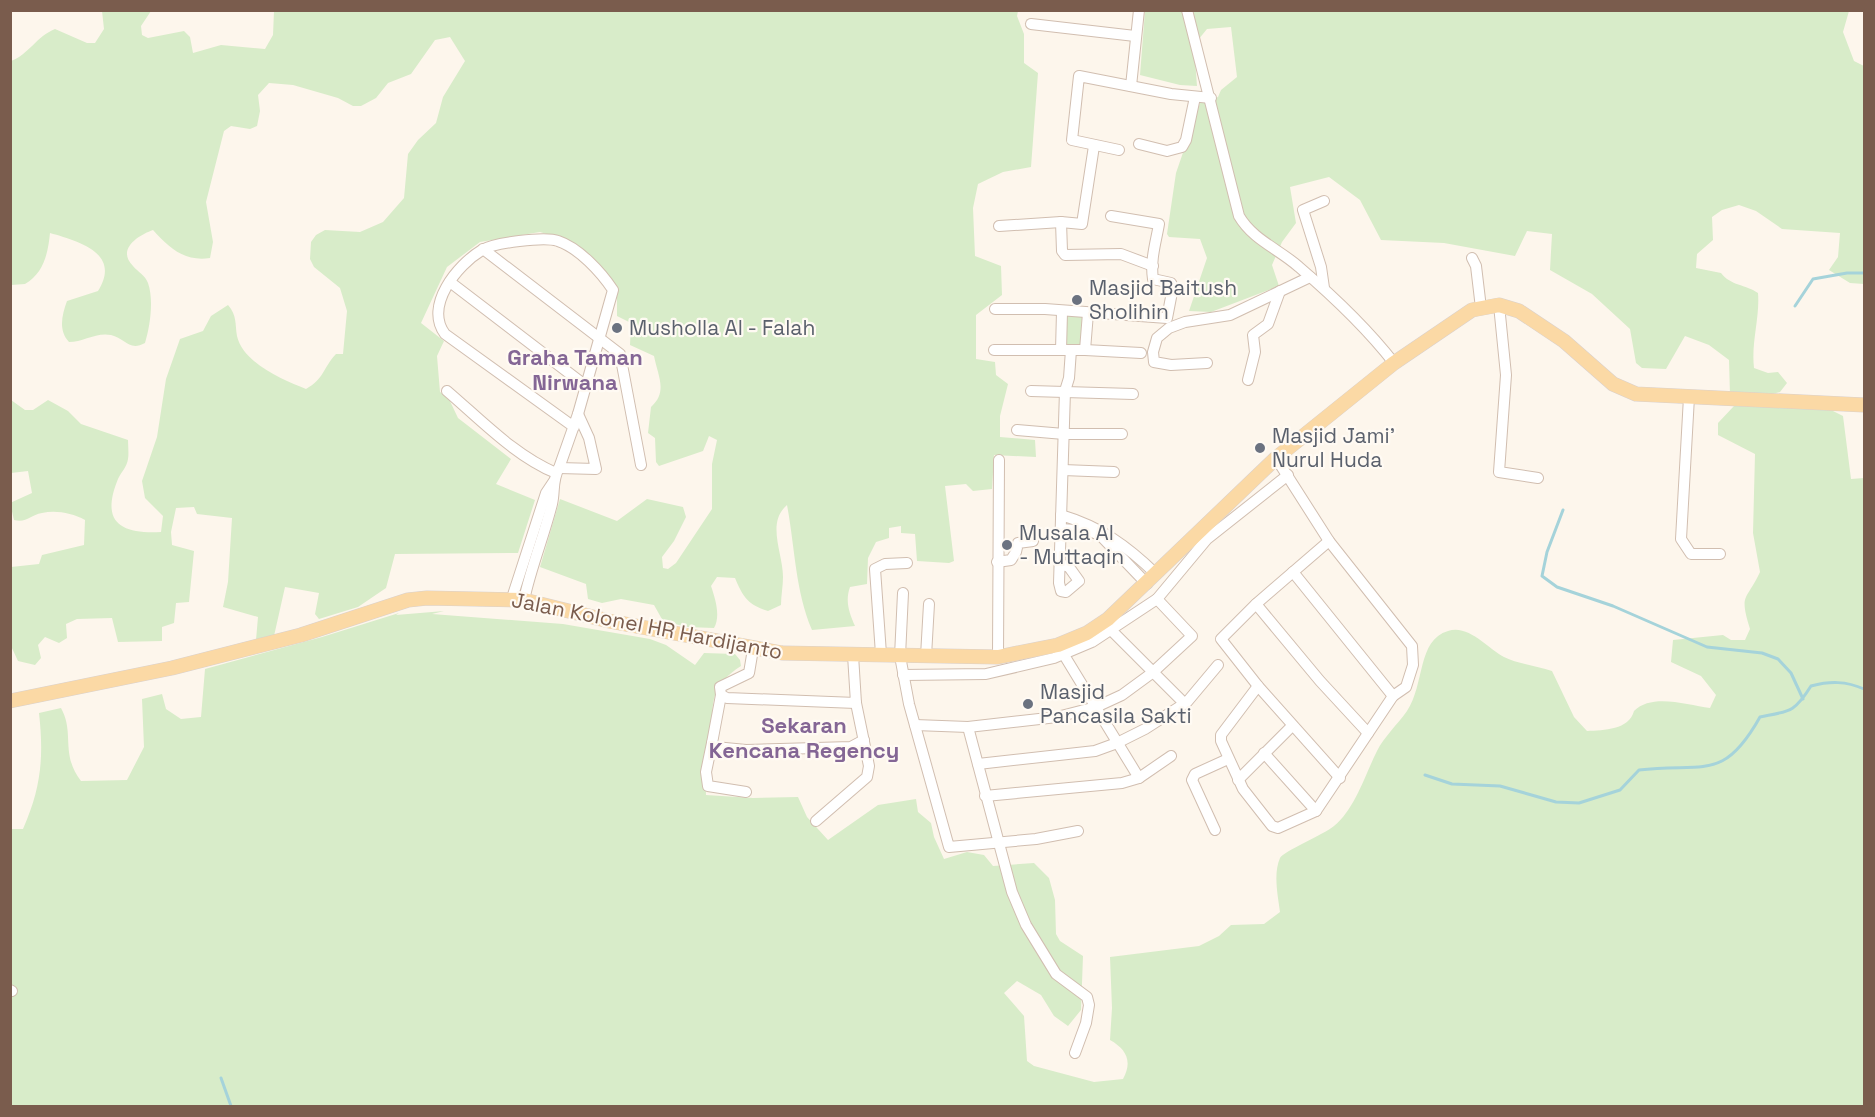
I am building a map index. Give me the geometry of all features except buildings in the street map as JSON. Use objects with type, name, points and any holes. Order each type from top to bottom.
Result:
[{"type":"main road","name":"Jalan Kolonel HR Hardijanto","points":[[10,701],[172,668],[301,635],[408,600],[518,599],[609,621],[782,654],[992,657],[1090,638],[1276,458],[1394,363],[1461,315],[1481,308],[1499,306],[1519,311],[1538,321],[1613,384],[1645,396],[1864,405]]},
{"type":"street","points":[[1131,86],[1139,10]]},
{"type":"street","points":[[1187,10],[1239,216],[1259,239],[1324,288],[1357,318],[1394,363]]},
{"type":"street","points":[[1031,24],[1135,36]]},
{"type":"street","points":[[1119,150],[1072,140],[1079,76],[1210,98]]},
{"type":"street","points":[[1139,144],[1167,151],[1182,147],[1186,140],[1195,97]]},
{"type":"street","points":[[999,226],[1061,222],[1082,224],[1094,146]]},
{"type":"street","points":[[1324,201],[1303,210],[1321,267],[1324,288]]},
{"type":"street","points":[[995,309],[1167,318],[1173,287],[1171,283],[1153,279],[1153,246],[1159,224],[1111,216]]},
{"type":"street","points":[[1061,222],[1062,251],[1065,255],[1121,255],[1153,266]]},
{"type":"street","points":[[518,599],[541,524],[546,492],[556,474],[574,427],[600,340],[612,290],[594,267],[557,240],[533,240],[483,249],[466,262],[450,282],[438,310],[440,327],[445,334],[574,427]]},
{"type":"street","points":[[483,249],[621,356],[641,465]]},
{"type":"street","points":[[1472,258],[1476,266],[1481,308]]},
{"type":"street","points":[[1207,363],[1171,365],[1155,362],[1153,352],[1157,338],[1169,328],[1185,322],[1230,315],[1310,277]]},
{"type":"street","points":[[450,282],[586,386]]},
{"type":"street","points":[[1248,381],[1255,352],[1253,336],[1268,324],[1280,291]]},
{"type":"street","points":[[1499,306],[1506,375],[1498,472],[1538,478]]},
{"type":"street","points":[[1061,564],[1065,391],[1069,378],[1062,312]]},
{"type":"street","points":[[1085,350],[1088,314]]},
{"type":"street","points":[[993,350],[1085,350],[1141,353]]},
{"type":"street","points":[[447,391],[505,441],[531,460],[556,474],[596,469],[589,438],[578,414]]},
{"type":"street","points":[[1031,391],[1133,394]]},
{"type":"street","points":[[1689,397],[1681,539],[1691,554],[1720,554]]},
{"type":"street","points":[[1017,430],[1064,434],[1122,434]]},
{"type":"street","points":[[1258,686],[1221,735],[1221,741],[1238,780],[1275,828],[1288,825],[1316,811],[1393,696],[1406,687],[1413,665],[1412,646],[1329,541],[1276,458]]},
{"type":"street","points":[[986,674],[992,657],[998,562],[999,460]]},
{"type":"street","points":[[1063,470],[1114,472]]},
{"type":"street","points":[[903,675],[986,674],[1064,655],[1090,638],[1112,631],[1156,599],[1207,539],[1288,476]]},
{"type":"street","points":[[1062,515],[1125,545],[1152,579]]},
{"type":"street","points":[[1061,529],[1088,527]]},
{"type":"street","points":[[998,562],[1011,560],[1018,543],[1033,541]]},
{"type":"street","points":[[1329,541],[1256,603],[1221,639],[1292,726],[1340,778]]},
{"type":"street","points":[[881,654],[875,569],[885,564],[907,563]]},
{"type":"street","points":[[1293,572],[1393,696]]},
{"type":"street","points":[[903,593],[900,656],[903,675],[949,847],[1036,839],[1078,831]]},
{"type":"street","points":[[915,725],[968,727],[1057,717],[1096,707],[1122,695],[1152,673],[1192,636],[1156,599]]},
{"type":"street","points":[[1256,603],[1320,681],[1368,733]]},
{"type":"street","points":[[926,656],[929,604]]},
{"type":"street","points":[[1112,631],[1184,704]]},
{"type":"street","points":[[746,792],[708,786],[706,772],[721,695],[720,687],[749,673],[753,649]]},
{"type":"street","points":[[816,821],[867,777],[868,766],[856,703],[853,655]]},
{"type":"street","points":[[1064,655],[1139,778]]},
{"type":"street","points":[[978,764],[1095,751],[1117,743],[1145,729],[1184,704],[1218,665]]},
{"type":"street","points":[[721,695],[727,698],[856,703]]},
{"type":"street","points":[[1238,780],[1292,726]]},
{"type":"street","points":[[968,727],[1012,892],[1026,925],[1056,974],[1087,997],[1089,1005],[1086,1023],[1075,1053]]},
{"type":"street","points":[[712,743],[715,747],[746,750],[840,748],[851,747],[864,740]]},
{"type":"street","points":[[1264,753],[1316,811]]},
{"type":"street","points":[[985,796],[1103,786],[1139,778],[1171,756]]},
{"type":"street","points":[[1215,830],[1192,780],[1195,774],[1228,759]]},
{"type":"green space","points":[[102,11],[151,11],[141,26],[142,35],[148,38],[184,31],[190,37],[193,53],[221,45],[265,49],[273,35],[274,11],[1018,11],[1017,16],[1024,34],[1024,63],[1038,73],[1031,167],[1003,172],[978,184],[973,208],[975,256],[1001,266],[1002,295],[976,315],[976,359],[995,362],[996,375],[1008,384],[1000,416],[1000,437],[1035,440],[1036,457],[994,455],[992,489],[973,491],[966,484],[945,486],[954,561],[949,563],[917,561],[915,534],[901,533],[901,526],[889,528],[889,538],[876,542],[868,558],[867,584],[850,587],[848,607],[855,626],[812,630],[802,600],[787,505],[781,512],[777,529],[783,577],[781,605],[768,611],[761,609],[747,599],[735,578],[717,577],[711,586],[717,613],[714,628],[687,627],[663,621],[654,605],[621,599],[602,603],[588,599],[586,584],[540,567],[560,499],[617,521],[647,499],[683,507],[686,517],[674,541],[662,557],[663,568],[668,569],[676,563],[712,509],[712,464],[717,440],[709,436],[703,451],[659,466],[656,462],[655,438],[648,433],[651,407],[659,396],[660,390],[654,356],[630,345],[631,323],[617,316],[617,292],[560,238],[540,232],[480,242],[447,267],[421,323],[444,341],[437,356],[440,392],[448,397],[458,418],[511,459],[496,484],[535,500],[518,553],[395,554],[386,588],[358,607],[319,619],[315,614],[319,593],[285,587],[274,636],[256,640],[258,617],[223,607],[228,582],[232,518],[197,514],[194,507],[176,508],[171,532],[172,545],[194,551],[189,602],[176,603],[174,623],[162,627],[162,641],[118,642],[112,618],[77,619],[66,624],[67,638],[59,643],[45,637],[38,645],[41,658],[35,665],[18,661],[11,646],[11,567],[39,564],[42,555],[84,545],[85,520],[69,514],[47,512],[25,520],[14,520],[10,503],[32,493],[28,471],[11,473],[11,400],[25,410],[33,410],[48,400],[68,411],[81,424],[128,440],[127,462],[113,494],[113,516],[125,528],[135,531],[161,532],[163,516],[145,498],[142,481],[157,437],[166,379],[180,339],[203,331],[211,316],[228,305],[234,316],[241,346],[255,362],[286,381],[306,389],[312,385],[336,354],[343,354],[347,311],[340,288],[314,267],[310,259],[311,242],[316,235],[325,230],[360,232],[383,222],[404,198],[408,154],[418,140],[436,123],[443,97],[465,61],[450,37],[435,40],[411,74],[388,83],[376,98],[361,106],[353,106],[338,98],[293,85],[269,83],[258,95],[260,111],[257,126],[250,129],[231,126],[224,131],[206,202],[213,242],[210,258],[185,256],[165,243],[153,230],[136,239],[128,248],[128,260],[145,278],[150,290],[151,313],[145,343],[135,346],[105,334],[69,342],[62,327],[67,301],[98,291],[104,278],[105,267],[101,258],[94,251],[73,240],[50,233],[46,255],[37,274],[25,284],[11,285],[11,61],[55,29],[87,43],[95,43],[104,29]]},
{"type":"green space","points":[[1145,11],[1849,11],[1843,32],[1854,61],[1864,66],[1864,284],[1850,283],[1829,270],[1838,257],[1840,233],[1782,229],[1756,211],[1739,205],[1722,210],[1712,217],[1713,240],[1697,254],[1696,268],[1721,273],[1734,283],[1758,293],[1754,368],[1768,373],[1778,372],[1787,383],[1780,392],[1768,395],[1825,407],[1843,416],[1851,479],[1864,478],[1864,1106],[11,1106],[11,829],[23,829],[34,800],[41,759],[39,713],[61,708],[67,726],[71,762],[81,781],[127,780],[144,747],[142,699],[162,694],[166,709],[181,719],[201,717],[205,669],[399,613],[396,615],[444,611],[432,614],[563,624],[650,639],[666,645],[695,665],[704,653],[735,654],[741,666],[721,684],[713,703],[706,795],[753,798],[798,797],[807,817],[828,840],[878,805],[916,799],[918,812],[931,823],[934,837],[944,859],[967,852],[984,855],[993,866],[1034,863],[1049,878],[1055,900],[1056,934],[1060,941],[1083,956],[1081,1010],[1068,1026],[1054,1016],[1041,995],[1017,981],[1004,993],[1024,1016],[1027,1061],[1034,1066],[1094,1082],[1123,1079],[1128,1061],[1120,1047],[1110,1040],[1112,1008],[1110,957],[1199,946],[1219,936],[1231,925],[1264,924],[1280,912],[1276,878],[1280,858],[1334,826],[1348,810],[1380,746],[1413,700],[1426,653],[1438,636],[1448,631],[1463,631],[1478,638],[1504,657],[1552,671],[1574,717],[1587,731],[1615,728],[1627,722],[1634,711],[1641,706],[1660,701],[1710,708],[1716,695],[1701,676],[1671,662],[1673,640],[1723,635],[1731,640],[1745,640],[1750,629],[1745,609],[1746,598],[1760,572],[1753,533],[1755,454],[1718,435],[1718,423],[1734,406],[1730,395],[1729,360],[1709,345],[1685,336],[1666,369],[1642,368],[1636,363],[1630,329],[1592,294],[1550,270],[1552,234],[1527,231],[1515,256],[1444,243],[1381,240],[1360,200],[1329,177],[1290,187],[1296,223],[1282,242],[1272,265],[1279,286],[1211,312],[1189,311],[1207,258],[1200,239],[1169,237],[1167,234],[1176,173],[1200,103],[1218,97],[1221,90],[1237,77],[1231,27],[1207,29],[1194,45],[1197,86],[1180,85],[1140,75]]},
{"type":"green space","points":[[1066,316],[1082,316],[1081,347],[1065,346]]},
{"type":"waterway","points":[[1795,306],[1813,279],[1847,273],[1864,273]]},
{"type":"waterway","points":[[1563,510],[1547,552],[1542,576],[1557,587],[1613,606],[1707,647],[1762,653],[1778,659],[1791,673],[1803,699]]},
{"type":"waterway","points":[[1425,775],[1452,784],[1500,786],[1556,802],[1579,803],[1620,790],[1639,770],[1696,767],[1723,761],[1735,752],[1747,738],[1760,717],[1795,706],[1811,686],[1838,683],[1851,684],[1864,689]]},
{"type":"waterway","points":[[221,1078],[231,1106]]},
{"type":"place","name":"Masjid Baitush Sholihin","points":[[1077,300]]},
{"type":"place","name":"Musholla Al - Falah","points":[[617,328]]},
{"type":"place","name":"Masjid Jami' Nurul Huda","points":[[1260,448]]},
{"type":"place","name":"Musala Al - Muttaqin","points":[[1007,545]]},
{"type":"place","name":"Masjid Pancasila Sakti","points":[[1028,704]]},
{"type":"district","name":"Graha Taman Nirwana","points":[[575,370]]},
{"type":"district","name":"Sekaran Kencana Regency","points":[[804,738]]}]
